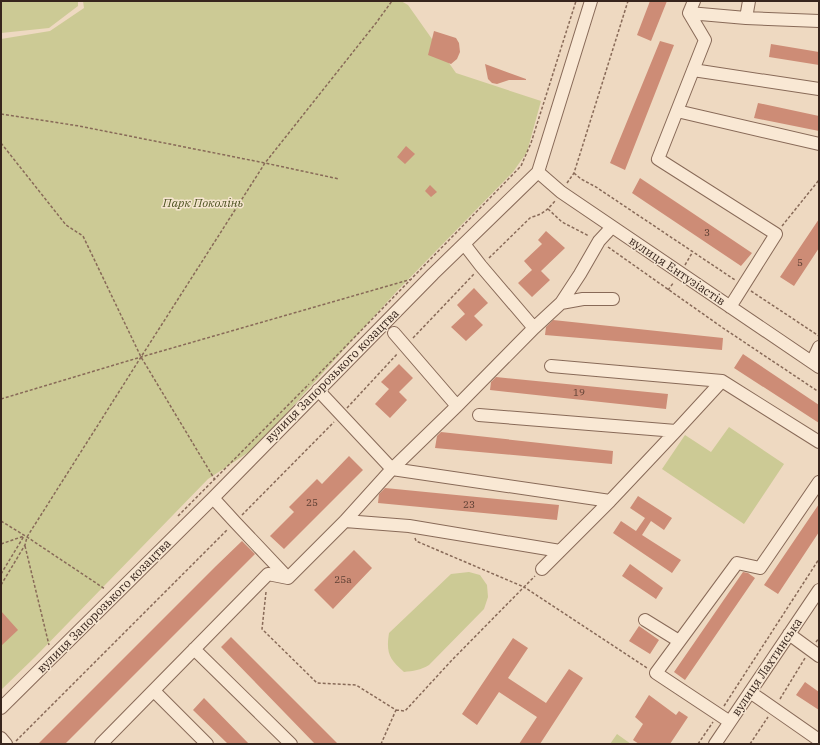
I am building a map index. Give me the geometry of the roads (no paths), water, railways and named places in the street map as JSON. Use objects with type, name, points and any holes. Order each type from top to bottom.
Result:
[{"type":"street","name":"вулиця Запорозького козацтва","points":[[1,708],[213,498],[433,274],[538,172],[591,1]]},
{"type":"street","points":[[689,13],[694,1]]},
{"type":"street","points":[[746,18],[749,1]]},
{"type":"street","points":[[689,13],[746,18],[819,21]]},
{"type":"street","points":[[689,13],[704,40],[658,159],[776,234],[730,306]]},
{"type":"street","points":[[693,70],[819,89]]},
{"type":"street","points":[[677,111],[819,144]]},
{"type":"street","name":"вулиця Ентузіастів","points":[[538,172],[561,192],[816,365]]},
{"type":"street","points":[[288,578],[345,521],[392,468],[561,303],[599,241],[612,227]]},
{"type":"street","points":[[464,244],[534,328]]},
{"type":"street","points":[[561,303],[583,298],[613,299]]},
{"type":"street","points":[[394,333],[457,406]]},
{"type":"street","points":[[816,365],[819,347]]},
{"type":"street","points":[[550,366],[722,381],[819,442]]},
{"type":"street","points":[[542,569],[610,501],[722,381]]},
{"type":"street","points":[[318,390],[392,468],[610,501]]},
{"type":"street","points":[[479,415],[676,431]]},
{"type":"street","points":[[730,722],[656,673],[737,563],[760,568],[819,482]]},
{"type":"street","points":[[213,498],[288,578]]},
{"type":"street","points":[[345,521],[409,526],[560,551]]},
{"type":"street","points":[[107,742],[194,649],[268,574],[288,578]]},
{"type":"street","name":"вулиця Лахтинська","points":[[716,744],[819,590]]},
{"type":"street","points":[[645,620],[679,641]]},
{"type":"street","points":[[789,634],[815,653]]},
{"type":"street","points":[[194,649],[292,744]]},
{"type":"street","points":[[154,691],[207,744]]},
{"type":"street","points":[[750,692],[819,740]]},
{"type":"street","points":[[1,738],[6,744]]},
{"type":"park label","name":"Парк Поколінь","points":[[203,203]]}]
